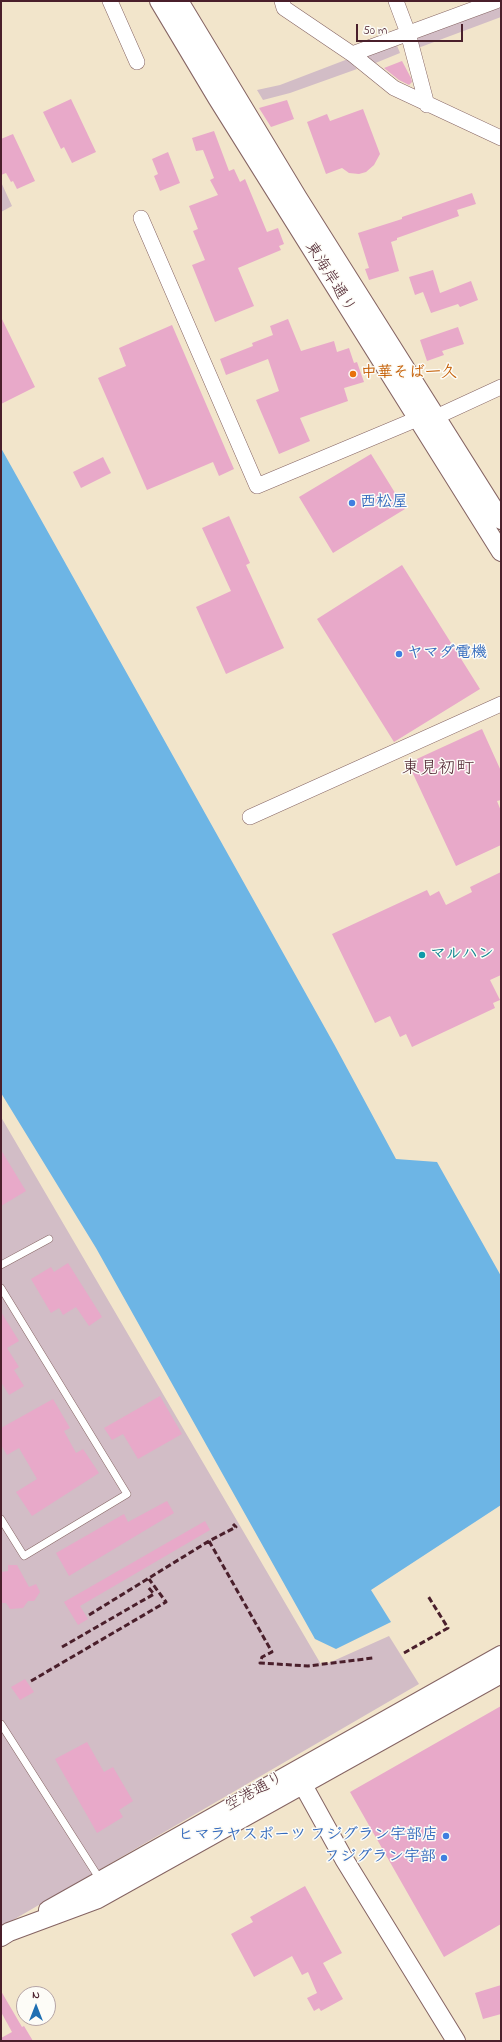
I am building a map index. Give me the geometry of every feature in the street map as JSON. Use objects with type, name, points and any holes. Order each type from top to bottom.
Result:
[{"type":"street","points":[[110,1],[137,62]]},
{"type":"street","name":"東海岸通り","points":[[159,1],[217,98],[501,552]]},
{"type":"street","name":"東海岸通り","points":[[179,1],[298,198],[501,520]]},
{"type":"street","points":[[282,1],[284,8],[352,54],[394,88],[427,105],[501,138]]},
{"type":"street","points":[[396,1],[408,33],[427,105]]},
{"type":"street","points":[[352,54],[496,1]]},
{"type":"street","points":[[141,218],[256,486],[417,419],[436,417],[501,387]]},
{"type":"street","points":[[250,817],[501,704]]},
{"type":"street","name":"空港通り","points":[[299,1778],[501,1655]]},
{"type":"street","points":[[5,1935],[105,1886],[299,1778],[501,1674]]},
{"type":"street","points":[[299,1778],[348,1866],[456,2041]]},
{"type":"lane","points":[[1,1264],[49,1239]]},
{"type":"lane","points":[[1,1288],[127,1494],[24,1556],[1,1519]]},
{"type":"lane","points":[[1,1724],[105,1886]]},
{"type":"shaded area","points":[[501,4],[501,17],[418,48],[413,36]]},
{"type":"shaded area","points":[[396,43],[400,53],[373,64],[363,56]]},
{"type":"shaded area","points":[[348,59],[357,69],[290,93],[263,100],[257,90],[280,85]]},
{"type":"shaded area","points":[[1,182],[12,206],[1,212]]},
{"type":"shaded area","points":[[1,1117],[322,1666],[389,1636],[419,1684],[1,1927]]},
{"type":"water","points":[[1,448],[334,1044],[396,1159],[437,1162],[501,1276],[501,1505],[371,1590],[391,1622],[336,1649],[315,1639],[96,1248],[1,1093]]},
{"type":"building","points":[[402,61],[411,78],[412,82],[409,85],[399,80],[384,68]]},
{"type":"building","points":[[71,99],[96,152],[72,163],[64,147],[61,149],[43,112]]},
{"type":"building","points":[[287,100],[294,119],[271,127],[259,108]]},
{"type":"building","points":[[363,109],[380,154],[374,165],[366,172],[359,174],[349,173],[342,168],[326,174],[307,122],[327,114],[330,121]]},
{"type":"building","points":[[214,131],[229,171],[234,169],[240,182],[245,179],[267,232],[278,228],[284,244],[279,246],[281,250],[238,268],[254,306],[215,322],[192,265],[205,260],[193,231],[198,229],[189,206],[218,195],[210,180],[214,178],[203,150],[196,151],[192,138]]},
{"type":"building","points":[[13,134],[35,181],[17,189],[13,181],[11,182],[6,173],[1,175],[1,139]]},
{"type":"building","points":[[168,152],[180,183],[160,191],[154,176],[158,174],[152,159]]},
{"type":"building","points":[[472,193],[476,204],[457,210],[459,216],[397,238],[397,240],[391,242],[399,271],[369,280],[365,269],[369,268],[358,233],[402,219],[402,217]]},
{"type":"building","points":[[433,270],[440,293],[471,281],[478,300],[460,307],[458,304],[431,313],[423,292],[415,295],[409,277]]},
{"type":"building","points":[[1,317],[35,387],[1,404]]},
{"type":"building","points":[[288,319],[301,351],[334,341],[337,352],[349,348],[354,363],[357,362],[364,382],[344,388],[348,401],[300,418],[310,441],[279,454],[256,400],[279,391],[268,359],[226,375],[220,359],[253,346],[252,343],[273,335],[270,326]]},
{"type":"building","points":[[172,325],[234,469],[219,476],[213,462],[147,490],[98,378],[126,366],[119,348]]},
{"type":"building","points":[[458,327],[464,344],[442,351],[444,355],[427,361],[420,340]]},
{"type":"building","name":"西松屋","points":[[371,454],[405,509],[333,553],[299,497]]},
{"type":"building","points":[[103,457],[111,473],[81,488],[73,472]]},
{"type":"building","points":[[229,516],[250,563],[246,565],[284,648],[226,674],[196,607],[231,591],[202,528]]},
{"type":"building","name":"ヤマダ電機","points":[[402,565],[480,689],[394,742],[317,619]]},
{"type":"building","points":[[482,729],[501,771],[501,800],[497,801],[501,811],[501,845],[456,866],[408,763]]},
{"type":"building","name":"マルハン","points":[[501,872],[501,975],[490,980],[500,1000],[493,1003],[495,1008],[412,1047],[406,1034],[400,1037],[390,1016],[375,1023],[332,934],[427,890],[430,896],[439,891],[446,905],[472,892],[470,887]]},
{"type":"building","points":[[1,1150],[26,1191],[1,1206]]},
{"type":"building","points":[[68,1263],[102,1317],[89,1326],[76,1307],[63,1315],[59,1308],[51,1313],[31,1279],[51,1267],[54,1272]]},
{"type":"building","points":[[1,1312],[19,1341],[7,1348],[19,1367],[14,1370],[24,1386],[9,1395],[1,1382]]},
{"type":"building","points":[[160,1396],[182,1434],[138,1459],[123,1434],[112,1440],[104,1428]]},
{"type":"building","points":[[53,1399],[70,1428],[64,1431],[76,1453],[83,1449],[99,1473],[32,1516],[16,1492],[37,1479],[19,1448],[7,1455],[1,1445],[1,1428]]},
{"type":"building","points":[[167,1501],[174,1513],[69,1576],[56,1553],[124,1514],[128,1522]]},
{"type":"building","points":[[205,1521],[210,1530],[80,1606],[88,1619],[78,1625],[64,1602]]},
{"type":"building","points":[[8,1565],[17,1565],[29,1587],[36,1584],[40,1592],[34,1601],[28,1601],[23,1608],[10,1609],[6,1603],[1,1603],[1,1572],[8,1571]]},
{"type":"building","points":[[25,1679],[34,1692],[20,1700],[11,1687]]},
{"type":"building","name":"フジグラン宇部","points":[[501,1706],[501,1924],[444,1957],[350,1792]]},
{"type":"building","points":[[87,1742],[104,1772],[113,1767],[133,1801],[119,1810],[123,1817],[97,1833],[55,1759]]},
{"type":"building","points":[[305,1886],[342,1953],[323,1963],[343,1999],[321,2011],[319,2008],[314,2011],[307,1998],[317,1993],[308,1972],[302,1975],[292,1956],[254,1977],[231,1934],[253,1922],[250,1917]]},
{"type":"building","points":[[501,1985],[501,2014],[483,2019],[475,1993]]},
{"type":"building","points":[[1,1991],[16,2017],[16,2026],[24,2026],[33,2041],[1,2041],[1,2038],[12,2032],[1,2012]]},
{"type":"railway","points":[[89,1615],[209,1541],[236,1527],[233,1524]]},
{"type":"railway","points":[[209,1541],[272,1652],[262,1657],[260,1663],[308,1666],[373,1658]]},
{"type":"railway","points":[[31,1681],[166,1602],[149,1579]]},
{"type":"railway","points":[[62,1647],[154,1594],[147,1586]]},
{"type":"railway","points":[[404,1653],[448,1628],[428,1596]]},
{"type":"place","name":"中華そば一久","points":[[353,374]]},
{"type":"place","name":"西松屋","points":[[352,503]]},
{"type":"place","name":"ヤマダ電機","points":[[399,654]]},
{"type":"place","name":"マルハン","points":[[422,955]]},
{"type":"place","name":"ヒマラヤスポーツ フジグラン宇部店","points":[[446,1836]]},
{"type":"place","name":"フジグラン宇部","points":[[444,1858]]},
{"type":"district","name":"東見初町","points":[[438,770]]}]
